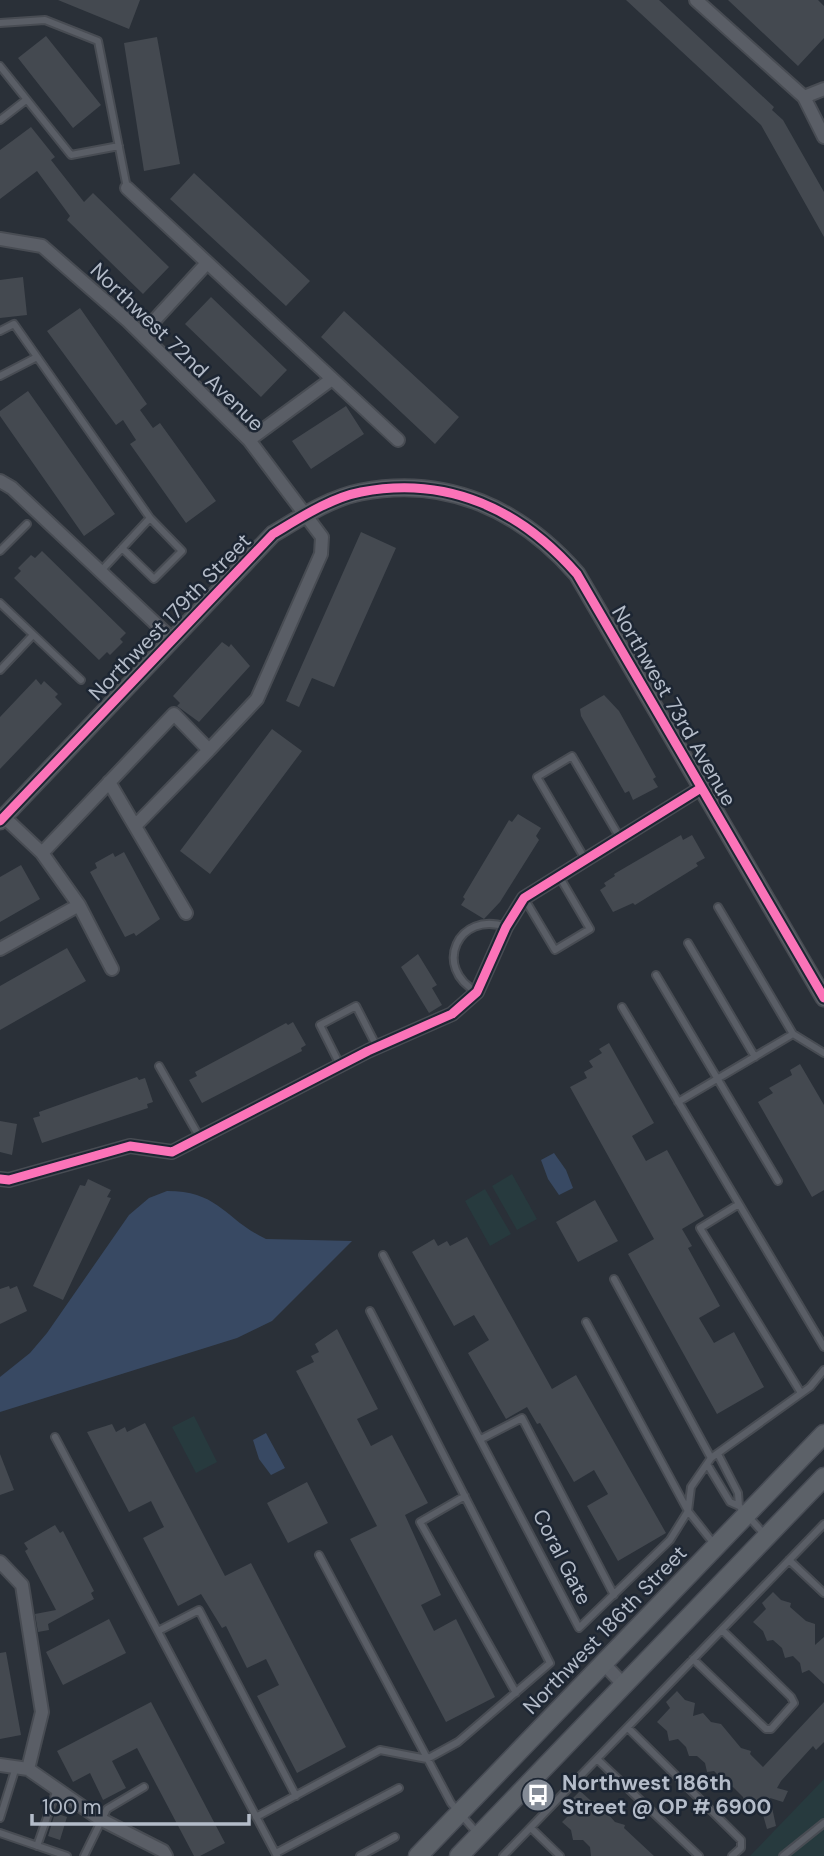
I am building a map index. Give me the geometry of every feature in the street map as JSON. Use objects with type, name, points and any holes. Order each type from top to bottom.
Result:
[{"type":"main road","name":"Northwest 186th Street","points":[[418,1856],[716,1546],[743,1510],[824,1434]]},
{"type":"main road","points":[[458,1856],[824,1477]]},
{"type":"street","points":[[696,0],[804,97],[824,137]]},
{"type":"street","points":[[804,97],[824,89]]},
{"type":"street","points":[[127,188],[398,440]]},
{"type":"street","name":"Northwest 72nd Avenue","points":[[0,239],[42,246],[142,334],[249,440],[307,513],[322,537],[321,554],[257,699],[136,825]]},
{"type":"street","points":[[142,334],[207,263]]},
{"type":"street","points":[[249,440],[332,379]]},
{"type":"street","points":[[0,481],[12,488],[172,638]]},
{"type":"street","name":"Northwest 179th Street","points":[[2,819],[273,534],[307,513],[360,492],[404,489],[439,492]]},
{"type":"street","name":"Northwest 73rd Avenue","points":[[439,492],[472,499],[527,526],[561,555],[577,574],[604,616],[824,998]]},
{"type":"street","points":[[42,853],[174,714],[209,750]]},
{"type":"street","points":[[109,782],[186,913]]},
{"type":"street","points":[[0,1179],[9,1180],[130,1146],[172,1152],[340,1065],[453,1014],[477,992],[506,927],[524,898],[701,788]]},
{"type":"street","points":[[2,819],[42,853],[79,905],[112,969]]},
{"type":"street","points":[[0,950],[79,905]]},
{"type":"street","points":[[0,1562],[22,1585],[42,1712],[22,1768]]},
{"type":"street","points":[[604,1664],[624,1685]]},
{"type":"street","points":[[0,1765],[22,1768],[100,1819],[166,1856]]},
{"type":"lane","points":[[0,23],[45,20],[98,41],[127,188]]},
{"type":"lane","points":[[0,66],[71,155],[119,146]]},
{"type":"lane","points":[[0,120],[26,100]]},
{"type":"lane","points":[[0,331],[14,324],[150,518],[182,551],[154,579],[122,548]]},
{"type":"lane","points":[[0,376],[37,357]]},
{"type":"lane","points":[[100,572],[150,518]]},
{"type":"lane","points":[[0,551],[27,524]]},
{"type":"lane","points":[[0,603],[81,680]]},
{"type":"lane","points":[[0,670],[33,635]]},
{"type":"lane","points":[[585,860],[537,777],[572,756],[620,838]]},
{"type":"lane","points":[[524,898],[555,950],[590,929],[559,876]]},
{"type":"lane","points":[[718,907],[793,1034],[824,1053]]},
{"type":"lane","points":[[477,992],[459,978],[454,967],[456,944],[472,927],[495,923],[506,927]]},
{"type":"lane","points":[[688,943],[755,1057]]},
{"type":"lane","points":[[656,975],[778,1181]]},
{"type":"lane","points":[[340,1065],[320,1025],[356,1006],[377,1047]]},
{"type":"lane","points":[[622,1007],[824,1347]]},
{"type":"lane","points":[[678,1102],[793,1034]]},
{"type":"lane","points":[[159,1066],[200,1138]]},
{"type":"lane","points":[[739,1204],[701,1228],[801,1393]]},
{"type":"lane","name":"Coral Gate","points":[[383,1255],[579,1628],[670,1540],[688,1511],[691,1487],[712,1459],[801,1393],[824,1370]]},
{"type":"lane","points":[[614,1279],[712,1459],[730,1502],[743,1510],[766,1536]]},
{"type":"lane","points":[[256,1817],[380,1750],[428,1759],[458,1742],[550,1663],[370,1311]]},
{"type":"lane","points":[[586,1322],[688,1511],[716,1546]]},
{"type":"lane","points":[[481,1439],[522,1418],[614,1595]]},
{"type":"lane","points":[[55,1437],[276,1855],[399,1788]]},
{"type":"lane","points":[[712,1459],[738,1493],[743,1510]]},
{"type":"lane","points":[[465,1496],[420,1522],[516,1693]]},
{"type":"lane","points":[[503,1856],[822,1529]]},
{"type":"lane","points":[[318,1555],[459,1814],[478,1835]]},
{"type":"lane","points":[[789,1560],[824,1592]]},
{"type":"lane","points":[[158,1631],[199,1610],[296,1796]]},
{"type":"lane","points":[[693,1659],[766,1729],[771,1730],[789,1712],[794,1703],[791,1697],[722,1630]]},
{"type":"lane","points":[[628,1728],[741,1840],[741,1848],[732,1856]]},
{"type":"lane","points":[[597,1759],[699,1856]]},
{"type":"lane","points":[[0,1818],[22,1768]]},
{"type":"lane","points":[[84,1856],[107,1809],[144,1787]]},
{"type":"lane","points":[[37,1846],[57,1789]]},
{"type":"lane","points":[[783,1856],[824,1823]]},
{"type":"lane","points":[[531,1828],[560,1856]]},
{"type":"lane","points":[[0,1833],[67,1856]]},
{"type":"lane","points":[[360,1856],[395,1838]]},
{"type":"green space","points":[[512,1174],[537,1219],[517,1230],[492,1186]]},
{"type":"green space","points":[[485,1189],[511,1234],[490,1246],[465,1201]]},
{"type":"green space","points":[[194,1416],[217,1462],[196,1473],[172,1427]]},
{"type":"green space","points":[[824,1779],[824,1856],[750,1856]]},
{"type":"water","points":[[554,1153],[566,1170],[573,1188],[559,1195],[548,1179],[541,1160]]},
{"type":"water","points":[[167,1191],[185,1192],[211,1201],[266,1239],[352,1241],[272,1321],[237,1338],[0,1412],[0,1377],[30,1353],[47,1333],[129,1215],[149,1198]]},
{"type":"water","points":[[266,1433],[285,1468],[271,1475],[259,1459],[253,1440]]},
{"type":"building","points":[[58,0],[140,0],[129,29]]},
{"type":"building","points":[[626,0],[659,0],[774,107],[772,110],[783,120],[824,192],[824,237],[761,125]]},
{"type":"building","points":[[728,0],[818,0],[824,6],[824,38],[798,66]]},
{"type":"building","points":[[46,36],[101,105],[73,128],[18,58]]},
{"type":"building","points":[[157,37],[180,164],[144,171],[124,43]]},
{"type":"building","points":[[31,127],[55,157],[51,160],[84,202],[93,193],[169,267],[143,294],[67,220],[70,216],[37,171],[0,199],[0,150]]},
{"type":"building","points":[[194,173],[310,281],[286,306],[170,199]]},
{"type":"building","points":[[23,277],[27,315],[0,318],[0,280]]},
{"type":"building","points":[[211,297],[287,370],[261,397],[185,324]]},
{"type":"building","points":[[80,308],[147,404],[140,410],[153,428],[160,423],[216,501],[186,523],[130,444],[136,440],[123,420],[116,425],[47,331]]},
{"type":"building","points":[[344,311],[459,417],[435,444],[321,337]]},
{"type":"building","points":[[28,391],[115,514],[84,536],[0,416],[0,411]]},
{"type":"building","points":[[346,406],[364,434],[311,469],[292,441]]},
{"type":"building","points":[[361,532],[396,548],[334,687],[312,678],[299,707],[286,701]]},
{"type":"building","points":[[42,551],[126,633],[120,639],[123,642],[110,655],[107,652],[99,660],[14,578],[21,571],[18,568],[31,555],[35,558]]},
{"type":"building","points":[[222,642],[229,647],[231,644],[250,666],[199,722],[177,706],[180,703],[173,696]]},
{"type":"building","points":[[36,679],[41,685],[44,681],[58,694],[55,697],[62,704],[0,769],[0,717]]},
{"type":"building","points":[[604,695],[619,711],[656,777],[653,779],[658,787],[633,800],[629,791],[625,793],[581,716],[580,709]]},
{"type":"building","points":[[272,729],[302,751],[210,874],[180,851]]},
{"type":"building","points":[[518,814],[541,828],[536,836],[539,840],[500,902],[484,919],[461,905],[465,899],[463,897],[509,820],[512,822]]},
{"type":"building","points":[[681,835],[683,840],[692,835],[705,858],[696,863],[698,866],[635,905],[633,903],[613,912],[600,890],[606,886],[604,883],[615,876],[614,874]]},
{"type":"building","points":[[124,852],[160,919],[136,936],[134,933],[125,937],[90,872],[97,868],[95,863],[113,853],[115,857]]},
{"type":"building","points":[[21,865],[40,899],[0,922],[0,877]]},
{"type":"building","points":[[67,948],[86,981],[0,1030],[0,986]]},
{"type":"building","points":[[418,954],[437,985],[432,988],[442,1005],[429,1013],[401,967]]},
{"type":"building","points":[[293,1022],[306,1045],[301,1048],[302,1051],[202,1103],[189,1080],[197,1076],[195,1072],[286,1023],[288,1025]]},
{"type":"building","points":[[609,1043],[654,1123],[632,1136],[646,1161],[667,1150],[704,1216],[682,1229],[692,1246],[688,1248],[720,1306],[699,1318],[714,1343],[734,1332],[764,1387],[717,1414],[628,1254],[654,1239],[570,1087],[587,1078],[584,1072],[593,1067],[589,1061],[602,1053],[599,1049]]},
{"type":"building","points":[[800,1064],[824,1105],[824,1190],[812,1197],[758,1102],[773,1093],[769,1088],[792,1075],[790,1070]]},
{"type":"building","points":[[137,1077],[139,1080],[145,1078],[153,1102],[147,1104],[148,1108],[42,1143],[33,1118],[40,1116],[39,1112]]},
{"type":"building","points":[[0,1121],[17,1124],[12,1155],[0,1152]]},
{"type":"building","points":[[88,1179],[111,1190],[107,1197],[111,1198],[63,1300],[33,1286],[80,1185],[85,1186]]},
{"type":"building","points":[[595,1200],[618,1241],[578,1262],[556,1222]]},
{"type":"building","points":[[467,1237],[552,1389],[576,1375],[666,1533],[618,1561],[587,1506],[608,1494],[594,1470],[574,1482],[540,1423],[537,1424],[527,1407],[506,1419],[468,1353],[489,1340],[474,1315],[454,1326],[412,1252],[434,1239],[438,1246],[447,1241],[450,1246]]},
{"type":"building","points":[[9,1286],[10,1289],[17,1286],[27,1311],[0,1324],[0,1289]]},
{"type":"building","points":[[337,1329],[378,1409],[357,1419],[371,1446],[392,1435],[428,1503],[405,1515],[441,1595],[421,1605],[434,1631],[456,1619],[495,1697],[446,1722],[350,1539],[377,1526],[296,1371],[314,1362],[311,1356],[319,1352],[315,1344]]},
{"type":"building","points":[[145,1423],[225,1576],[251,1563],[346,1747],[297,1773],[257,1696],[279,1685],[266,1659],[247,1668],[226,1626],[222,1628],[201,1594],[178,1606],[143,1538],[164,1527],[151,1501],[129,1512],[87,1432],[112,1424],[116,1432],[125,1427],[127,1432]]},
{"type":"building","points":[[0,1454],[14,1490],[0,1495]]},
{"type":"building","points":[[307,1482],[328,1523],[288,1543],[267,1503]]},
{"type":"building","points":[[55,1525],[60,1533],[63,1531],[94,1591],[91,1593],[94,1599],[48,1624],[49,1630],[38,1632],[35,1614],[56,1610],[25,1551],[28,1549],[24,1543]]},
{"type":"building","points":[[773,1592],[781,1600],[791,1603],[790,1607],[806,1621],[815,1624],[815,1645],[824,1637],[824,1684],[809,1670],[802,1673],[800,1663],[793,1656],[785,1658],[782,1648],[773,1640],[767,1641],[763,1631],[753,1622],[766,1609],[762,1603]]},
{"type":"building","points":[[109,1619],[126,1653],[63,1685],[46,1652]]},
{"type":"building","points":[[6,1652],[21,1735],[0,1739],[0,1653]]},
{"type":"building","points":[[677,1691],[685,1700],[695,1703],[693,1716],[703,1713],[711,1722],[721,1724],[741,1748],[751,1751],[750,1754],[763,1767],[824,1702],[824,1742],[816,1750],[813,1746],[781,1781],[777,1788],[788,1791],[783,1802],[770,1798],[776,1826],[767,1829],[760,1804],[747,1812],[743,1797],[733,1787],[725,1790],[723,1780],[714,1771],[707,1772],[705,1763],[697,1756],[689,1756],[686,1747],[678,1739],[669,1741],[667,1731],[657,1722],[670,1708],[666,1702]]},
{"type":"building","points":[[151,1702],[225,1843],[200,1856],[194,1856],[137,1748],[112,1761],[126,1788],[103,1800],[90,1773],[73,1782],[57,1751]]},
{"type":"building","points":[[580,1791],[590,1800],[599,1802],[597,1816],[607,1813],[615,1822],[625,1825],[624,1828],[654,1856],[591,1856],[590,1847],[583,1840],[573,1840],[571,1830],[562,1822],[575,1809],[570,1801]]},
{"type":"building","points":[[55,1813],[67,1817],[60,1840],[48,1836]]},
{"type":"cycle path","points":[[0,821],[273,534],[327,504],[361,492],[393,488],[453,494],[507,515],[555,551],[577,574],[824,998]]},
{"type":"cycle path","points":[[0,1179],[9,1180],[130,1146],[172,1152],[368,1051],[452,1014],[477,992],[506,927],[524,898],[701,788]]},
{"type":"place","name":"Northwest 186th Street @ OP # 6900","points":[[538,1795]]}]
